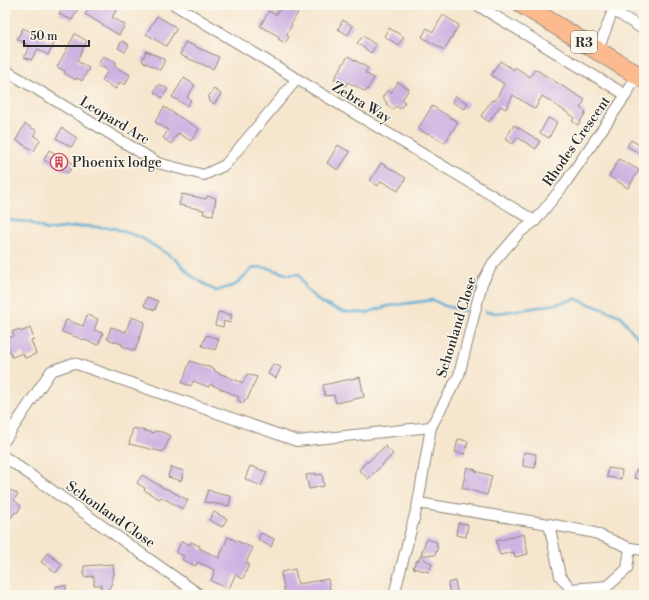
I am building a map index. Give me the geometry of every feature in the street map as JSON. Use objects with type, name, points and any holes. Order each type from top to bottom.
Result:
[{"type":"highway","name":"R3","points":[[523,5],[641,77]]},
{"type":"street","name":"Zebra Way","points":[[175,5],[535,221]]},
{"type":"street","points":[[477,5],[626,96]]},
{"type":"street","points":[[598,50],[615,7],[644,30]]},
{"type":"street","name":"Leopard Arc","points":[[5,70],[158,163],[204,175],[225,164],[297,79]]},
{"type":"street","name":"Rhodes Crescent","points":[[535,221],[564,185],[641,77]]},
{"type":"street","name":"Schonland Close","points":[[394,595],[418,503],[431,426],[459,375],[482,283],[493,263],[519,233],[535,221]]},
{"type":"street","points":[[5,440],[51,371],[74,363],[297,441],[431,426]]},
{"type":"street","name":"Schonland Close","points":[[5,457],[200,595]]},
{"type":"street","points":[[418,503],[595,533],[630,548],[644,550]]},
{"type":"street","points":[[549,524],[560,576],[571,589],[608,586],[627,568],[630,548]]},
{"type":"building","points":[[63,5],[71,5],[78,9],[72,20],[59,14]]},
{"type":"building","points":[[90,5],[94,5],[101,9],[103,5],[120,5],[112,17],[125,25],[119,35],[85,14]]},
{"type":"building","points":[[282,5],[289,5],[299,11],[286,35],[289,37],[285,43],[278,39],[280,37],[260,26],[269,11],[276,15]]},
{"type":"building","points":[[443,15],[459,25],[444,50],[422,37],[427,28],[433,32]]},
{"type":"building","points":[[157,16],[177,28],[166,46],[146,34]]},
{"type":"building","points":[[343,20],[353,26],[348,35],[338,29]]},
{"type":"building","points":[[23,28],[54,44],[48,55],[38,49],[31,60],[24,57],[30,46],[17,39]]},
{"type":"building","points":[[389,28],[404,37],[398,45],[384,36]]},
{"type":"building","points":[[75,34],[87,41],[77,61],[89,68],[82,81],[77,78],[76,80],[64,73],[65,71],[57,67]]},
{"type":"building","points":[[363,36],[376,45],[371,53],[357,43]]},
{"type":"building","points":[[122,41],[129,45],[125,52],[118,48]]},
{"type":"building","points":[[185,42],[219,57],[213,69],[180,55]]},
{"type":"building","points":[[146,51],[164,59],[160,70],[142,61]]},
{"type":"building","points":[[103,56],[116,62],[114,66],[130,75],[125,85],[120,82],[116,89],[102,81],[108,70],[98,65]]},
{"type":"building","points":[[348,56],[368,68],[365,73],[374,78],[366,92],[348,82],[345,86],[334,79]]},
{"type":"building","points":[[500,61],[514,70],[515,67],[530,77],[535,69],[585,100],[580,108],[586,112],[578,125],[572,121],[574,117],[542,96],[535,109],[513,95],[506,109],[500,106],[489,122],[481,116],[492,100],[495,101],[504,84],[491,75]]},
{"type":"building","points":[[184,78],[195,85],[187,97],[191,100],[187,106],[172,97]]},
{"type":"building","points":[[398,82],[409,89],[402,100],[405,102],[400,109],[396,106],[393,109],[386,104],[387,102],[382,98],[387,90],[391,93]]},
{"type":"building","points":[[159,84],[168,89],[162,98],[154,92]]},
{"type":"building","points":[[214,89],[221,94],[214,104],[209,101],[210,98],[208,97]]},
{"type":"building","points":[[455,96],[468,103],[465,109],[452,102]]},
{"type":"building","points":[[432,106],[458,122],[445,143],[418,129]]},
{"type":"building","points":[[164,107],[199,129],[191,141],[178,133],[171,144],[163,138],[168,130],[155,122]]},
{"type":"building","points":[[548,118],[557,122],[549,138],[540,133]]},
{"type":"building","points":[[25,124],[37,131],[34,136],[40,140],[34,151],[16,140]]},
{"type":"building","points":[[514,125],[540,141],[536,149],[517,137],[513,144],[505,139]]},
{"type":"building","points":[[62,128],[77,138],[71,147],[56,138]]},
{"type":"building","points":[[631,140],[644,148],[644,156],[627,146]]},
{"type":"building","points":[[338,145],[350,152],[338,170],[327,163]]},
{"type":"building","name":"Phoenix lodge","points":[[49,150],[74,164],[68,173],[44,160]]},
{"type":"building","points":[[619,159],[639,170],[628,188],[609,176]]},
{"type":"building","points":[[381,163],[406,178],[398,191],[381,181],[378,186],[370,181]]},
{"type":"building","points":[[182,194],[206,199],[207,196],[216,198],[213,215],[203,214],[204,210],[179,205]]},
{"type":"building","points":[[147,297],[158,301],[155,310],[144,306]]},
{"type":"building","points":[[218,312],[232,315],[230,323],[224,321],[223,327],[215,325]]},
{"type":"building","points":[[87,315],[98,319],[94,330],[103,333],[98,345],[62,332],[66,320],[83,326]]},
{"type":"building","points":[[131,317],[145,322],[135,351],[122,346],[122,344],[107,339],[111,327],[126,332]]},
{"type":"building","points":[[30,328],[34,339],[31,340],[36,354],[25,358],[23,353],[12,357],[5,339],[14,336],[12,332],[19,329],[20,332]]},
{"type":"building","points":[[206,335],[219,339],[215,350],[202,346]]},
{"type":"building","points":[[190,361],[215,369],[214,371],[243,383],[247,374],[257,377],[247,400],[245,399],[244,403],[238,401],[239,397],[210,384],[209,387],[193,381],[191,386],[182,383]]},
{"type":"building","points":[[273,364],[281,367],[276,378],[268,374]]},
{"type":"building","points":[[360,377],[364,397],[336,403],[334,395],[325,396],[323,385]]},
{"type":"building","points":[[133,428],[154,433],[154,431],[162,432],[171,436],[163,452],[129,444]]},
{"type":"building","points":[[458,439],[468,441],[465,454],[455,452]]},
{"type":"building","points":[[385,446],[393,454],[368,479],[359,470]]},
{"type":"building","points":[[524,452],[536,454],[535,468],[523,466]]},
{"type":"building","points":[[250,466],[267,472],[261,486],[245,479]]},
{"type":"building","points":[[171,467],[184,471],[181,481],[168,477]]},
{"type":"building","points":[[467,467],[492,476],[487,495],[462,488]]},
{"type":"building","points":[[608,468],[622,470],[621,479],[607,477]]},
{"type":"building","points":[[636,470],[644,471],[644,480],[634,478]]},
{"type":"building","points":[[316,473],[316,475],[322,474],[324,486],[309,489],[306,475]]},
{"type":"building","points":[[142,475],[165,489],[188,500],[183,509],[161,497],[159,499],[144,490],[145,488],[137,483]]},
{"type":"building","points":[[10,490],[18,494],[14,500],[21,506],[17,513],[15,512],[11,518],[5,513],[5,497]]},
{"type":"building","points":[[208,490],[231,496],[229,506],[204,502]]},
{"type":"building","points":[[214,512],[227,519],[222,527],[209,520]]},
{"type":"building","points":[[458,523],[468,524],[466,537],[456,535]]},
{"type":"building","points":[[261,533],[274,539],[271,547],[258,540]]},
{"type":"building","points":[[524,534],[528,554],[515,557],[514,552],[500,555],[496,541]]},
{"type":"building","points":[[228,537],[253,548],[246,562],[249,564],[243,579],[235,575],[229,589],[211,581],[215,570],[197,562],[196,566],[182,560],[184,556],[176,553],[182,541],[190,545],[191,542],[200,546],[199,548],[219,558]]},
{"type":"building","points":[[426,539],[437,542],[436,546],[438,547],[435,555],[421,555]]},
{"type":"building","points":[[47,553],[62,564],[56,573],[41,562]]},
{"type":"building","points":[[420,556],[432,564],[429,572],[413,568]]},
{"type":"building","points":[[113,564],[114,575],[112,575],[112,583],[105,595],[96,595],[102,585],[94,585],[94,576],[84,577],[84,566]]},
{"type":"building","points":[[295,569],[298,584],[328,579],[331,595],[285,595],[281,572]]},
{"type":"building","points":[[455,581],[458,595],[450,595],[448,583]]},
{"type":"building","points":[[56,586],[66,586],[66,594],[56,594]]},
{"type":"waterway","points":[[5,220],[29,222],[47,230],[82,226],[113,228],[140,237],[174,258],[193,277],[216,291],[235,285],[254,267],[268,268],[289,275],[299,274],[307,290],[321,303],[344,312],[366,313],[388,306],[433,300],[445,306],[465,311]]},
{"type":"waterway","points":[[485,312],[497,313],[533,308],[576,299],[621,316],[631,330],[644,343]]},
{"type":"place","name":"Phoenix lodge","points":[[59,162]]}]
